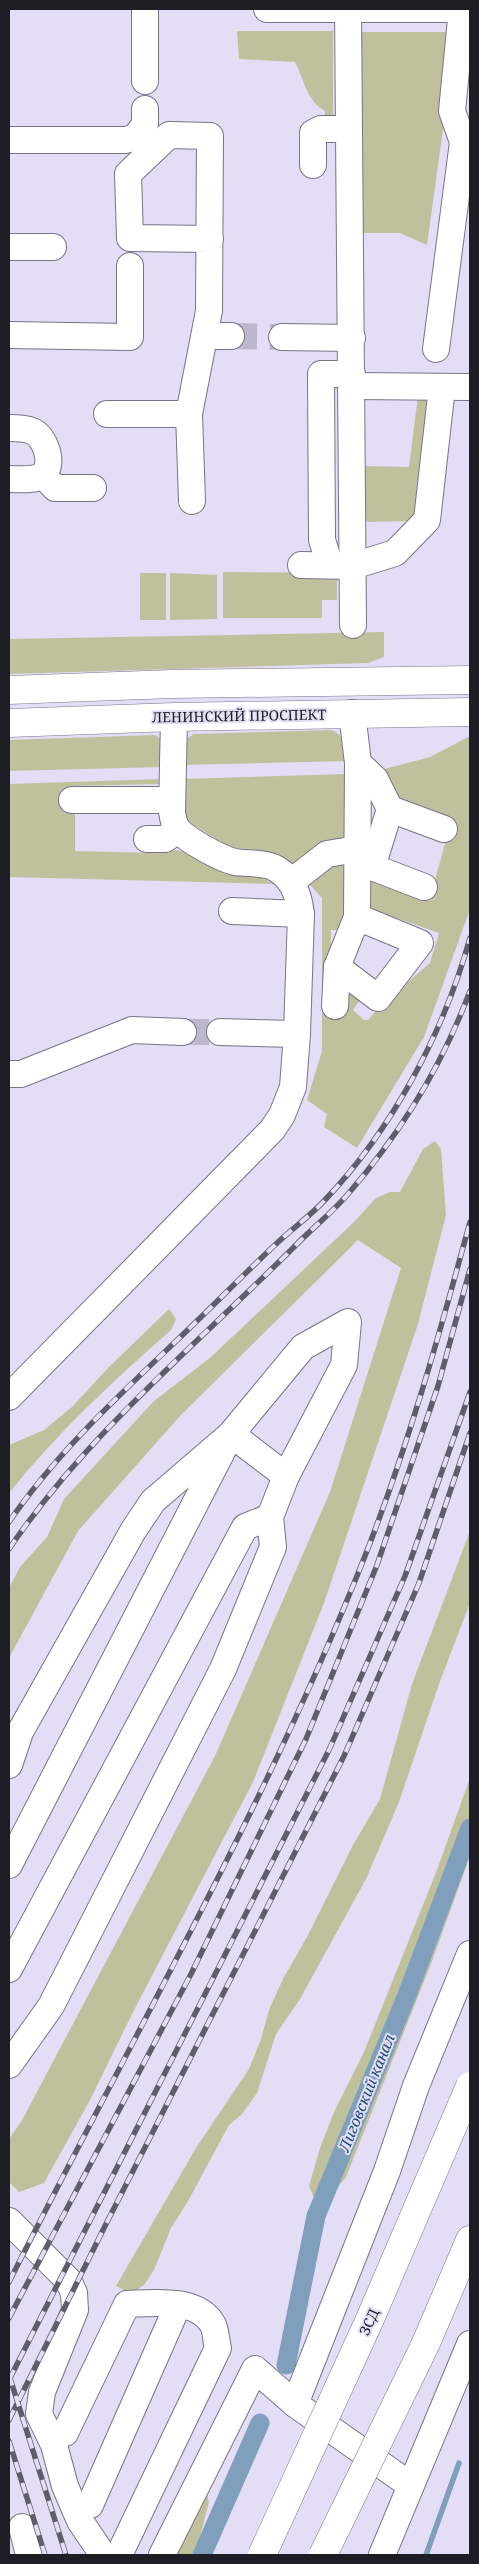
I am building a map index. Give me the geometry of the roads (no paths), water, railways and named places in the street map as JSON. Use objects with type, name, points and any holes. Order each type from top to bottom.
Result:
[{"type":"main road","points":[[9,690],[182,684],[470,680]]},
{"type":"main road","name":"ЛЕНИНСКИЙ ПРОСПЕКТ","points":[[9,722],[470,712]]},
{"type":"main road","name":"ЗСД","points":[[262,2555],[370,2319],[470,2086]]},
{"type":"main road","points":[[323,2555],[426,2342],[470,2240]]},
{"type":"street","points":[[145,9],[145,82]]},
{"type":"street","points":[[267,9],[466,9],[452,112],[463,142],[436,349]]},
{"type":"street","points":[[348,9],[352,380]]},
{"type":"street","points":[[9,140],[125,140],[135,138],[142,131],[145,124],[145,109]]},
{"type":"street","points":[[313,166],[313,133],[321,130],[349,130]]},
{"type":"street","points":[[192,501],[189,414],[209,311],[210,239],[210,136],[169,136],[128,174],[130,238],[210,239]]},
{"type":"street","points":[[9,247],[53,247]]},
{"type":"street","points":[[9,335],[130,337],[130,266]]},
{"type":"street","points":[[205,336],[232,336]]},
{"type":"street","points":[[282,337],[352,338]]},
{"type":"street","points":[[353,625],[341,565],[322,540],[321,374],[352,380],[442,387],[470,387]]},
{"type":"street","points":[[301,565],[341,565],[395,553],[427,520],[442,387]]},
{"type":"street","points":[[107,414],[189,414]]},
{"type":"street","points":[[9,428],[33,431],[44,441],[48,459],[47,469],[42,475],[35,478],[9,479]]},
{"type":"street","points":[[42,475],[55,488],[93,488]]},
{"type":"street","points":[[335,1006],[337,967],[357,917],[358,763],[352,714]]},
{"type":"street","points":[[9,1396],[272,1130],[282,1115],[293,1087],[298,1034],[301,914],[299,898],[291,882],[272,867],[233,861],[189,839],[178,830],[173,822],[172,800],[174,717]]},
{"type":"street","points":[[358,763],[375,778],[390,809],[372,867],[424,887]]},
{"type":"street","points":[[72,800],[172,800]]},
{"type":"street","points":[[390,809],[444,829]]},
{"type":"street","points":[[147,839],[165,839],[178,830]]},
{"type":"street","points":[[291,882],[327,854],[357,849]]},
{"type":"street","points":[[232,910],[301,914]]},
{"type":"street","points":[[337,967],[378,998],[420,943],[357,917]]},
{"type":"street","points":[[9,1074],[21,1074],[132,1030],[183,1032]]},
{"type":"street","points":[[220,1032],[298,1034]]},
{"type":"street","points":[[9,1765],[20,1732],[133,1531],[153,1501],[231,1434],[303,1347],[348,1322],[344,1365],[286,1476],[270,1517],[273,1547],[223,1669],[51,2006],[9,2065]]},
{"type":"street","points":[[231,1434],[286,1476]]},
{"type":"street","points":[[9,1865],[231,1434]]},
{"type":"street","points":[[9,1969],[245,1527],[270,1517]]},
{"type":"street","points":[[296,2404],[387,2171],[416,2086],[470,1954]]},
{"type":"street","points":[[9,2221],[68,2280],[74,2293],[75,2310],[42,2392],[39,2414],[54,2445],[65,2486],[80,2521],[103,2555]]},
{"type":"street","points":[[65,2432],[127,2304],[158,2303],[199,2310],[213,2325],[218,2348],[119,2555]]},
{"type":"street","points":[[90,2504],[178,2305]]},
{"type":"street","points":[[382,2555],[470,2344]]},
{"type":"street","points":[[162,2555],[255,2369],[296,2404],[410,2485]]},
{"type":"street","points":[[22,2527],[29,2555]]},
{"type":"waterway","name":"Лиговский канал","points":[[286,2365],[316,2216],[407,1995],[470,1828]]},
{"type":"waterway","name":"Лиговский канал","points":[[202,2555],[260,2423]]},
{"type":"waterway","points":[[426,2555],[459,2463]]},
{"type":"tunnel","points":[[231,336],[282,337]]},
{"type":"tunnel","points":[[183,1032],[220,1032]]},
{"type":"railway","points":[[9,1522],[46,1474],[86,1429],[263,1256],[319,1207],[349,1173],[372,1143],[413,1078],[446,1009],[470,938]]},
{"type":"railway","points":[[9,1549],[40,1507],[108,1429],[181,1355],[348,1194],[385,1148],[418,1098],[446,1046],[470,991]]},
{"type":"railway","points":[[9,2282],[239,1836],[324,1654],[363,1561],[394,1477],[434,1350],[470,1222]]},
{"type":"railway","points":[[9,2318],[191,1974],[306,1739],[377,1565],[438,1386],[470,1269]]},
{"type":"railway","points":[[9,2380],[329,1750],[405,1576],[470,1392]]},
{"type":"railway","points":[[9,2420],[106,2224],[344,1756],[419,1583],[470,1433]]},
{"type":"railway","points":[[9,2375],[66,2555]]},
{"type":"railway","points":[[9,2441],[45,2555]]}]
